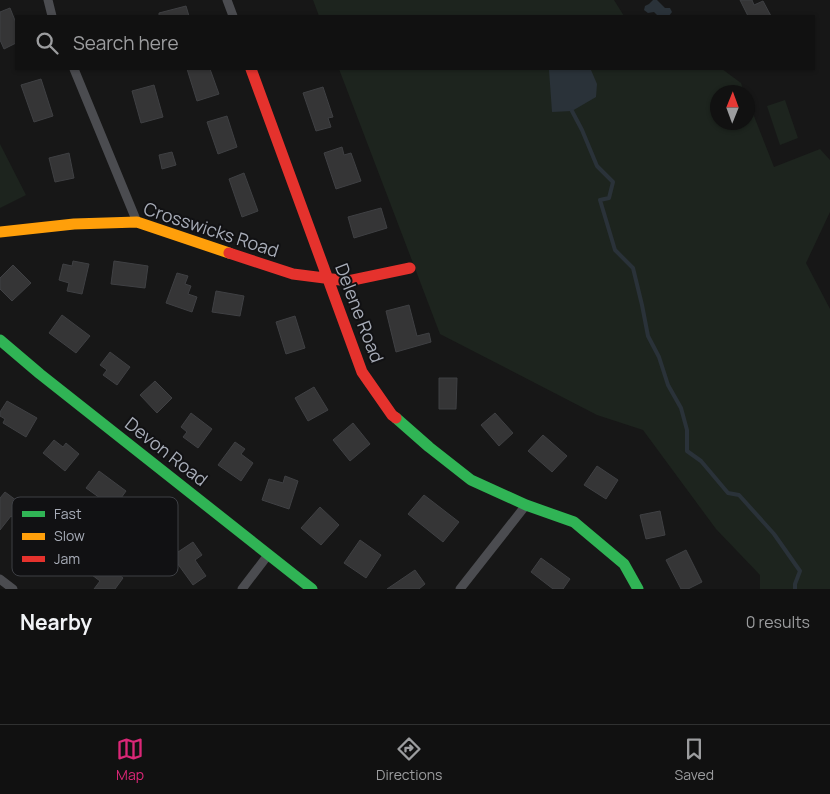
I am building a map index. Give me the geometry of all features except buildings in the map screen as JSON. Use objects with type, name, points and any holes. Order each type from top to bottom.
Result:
[{"type":"street","points":[[48,0],[52,15]]},
{"type":"street","points":[[227,0],[233,15]]},
{"type":"street","points":[[74,70],[137,222]]},
{"type":"street","name":"Delene Road","points":[[251,70],[362,372],[392,415],[470,480],[526,505],[574,522],[624,564],[638,589]]},
{"type":"street","name":"Crosswicks Road","points":[[0,232],[74,224],[137,222],[293,274],[348,281],[410,268]]},
{"type":"street","name":"Devon Road","points":[[0,340],[40,374],[312,589]]},
{"type":"street","points":[[460,589],[526,505]]},
{"type":"street","points":[[242,589],[268,555]]},
{"type":"street","points":[[0,579],[13,589]]},
{"type":"shaded area","points":[[313,0],[614,0],[623,15],[319,15]]},
{"type":"shaded area","points":[[653,0],[657,0],[665,8],[670,8],[672,12],[670,15],[657,15],[654,12],[648,13],[644,10],[645,6]]},
{"type":"shaded area","points":[[339,70],[723,70],[742,85],[710,85],[710,130],[755,130],[755,119],[774,167],[820,149],[830,160],[830,212],[806,263],[830,309],[830,589],[760,589],[760,575],[716,529],[643,430],[597,415],[440,334]]},
{"type":"shaded area","points":[[549,70],[591,70],[597,84],[596,97],[572,111],[552,112]]},
{"type":"shaded area","points":[[785,100],[798,138],[780,145],[767,106]]},
{"type":"shaded area","points":[[0,144],[26,195],[0,208]]},
{"type":"waterway","points":[[572,111],[597,166],[613,182],[609,198],[600,200],[615,250],[633,268],[648,336],[659,357],[668,385],[681,408],[687,430],[687,451],[701,461],[728,493],[739,495],[774,534],[800,571],[795,589]]},
{"type":"traffic: fast","points":[[0,340],[40,374],[312,589]]},
{"type":"traffic: fast","points":[[396,418],[471,480],[526,505],[574,522],[624,564],[638,589]]},
{"type":"traffic: slow","points":[[0,232],[74,224],[137,222],[229,253]]},
{"type":"traffic: jam","points":[[251,70],[362,372],[396,418]]},
{"type":"traffic: jam","points":[[229,253],[293,274],[348,281],[410,268]]}]
